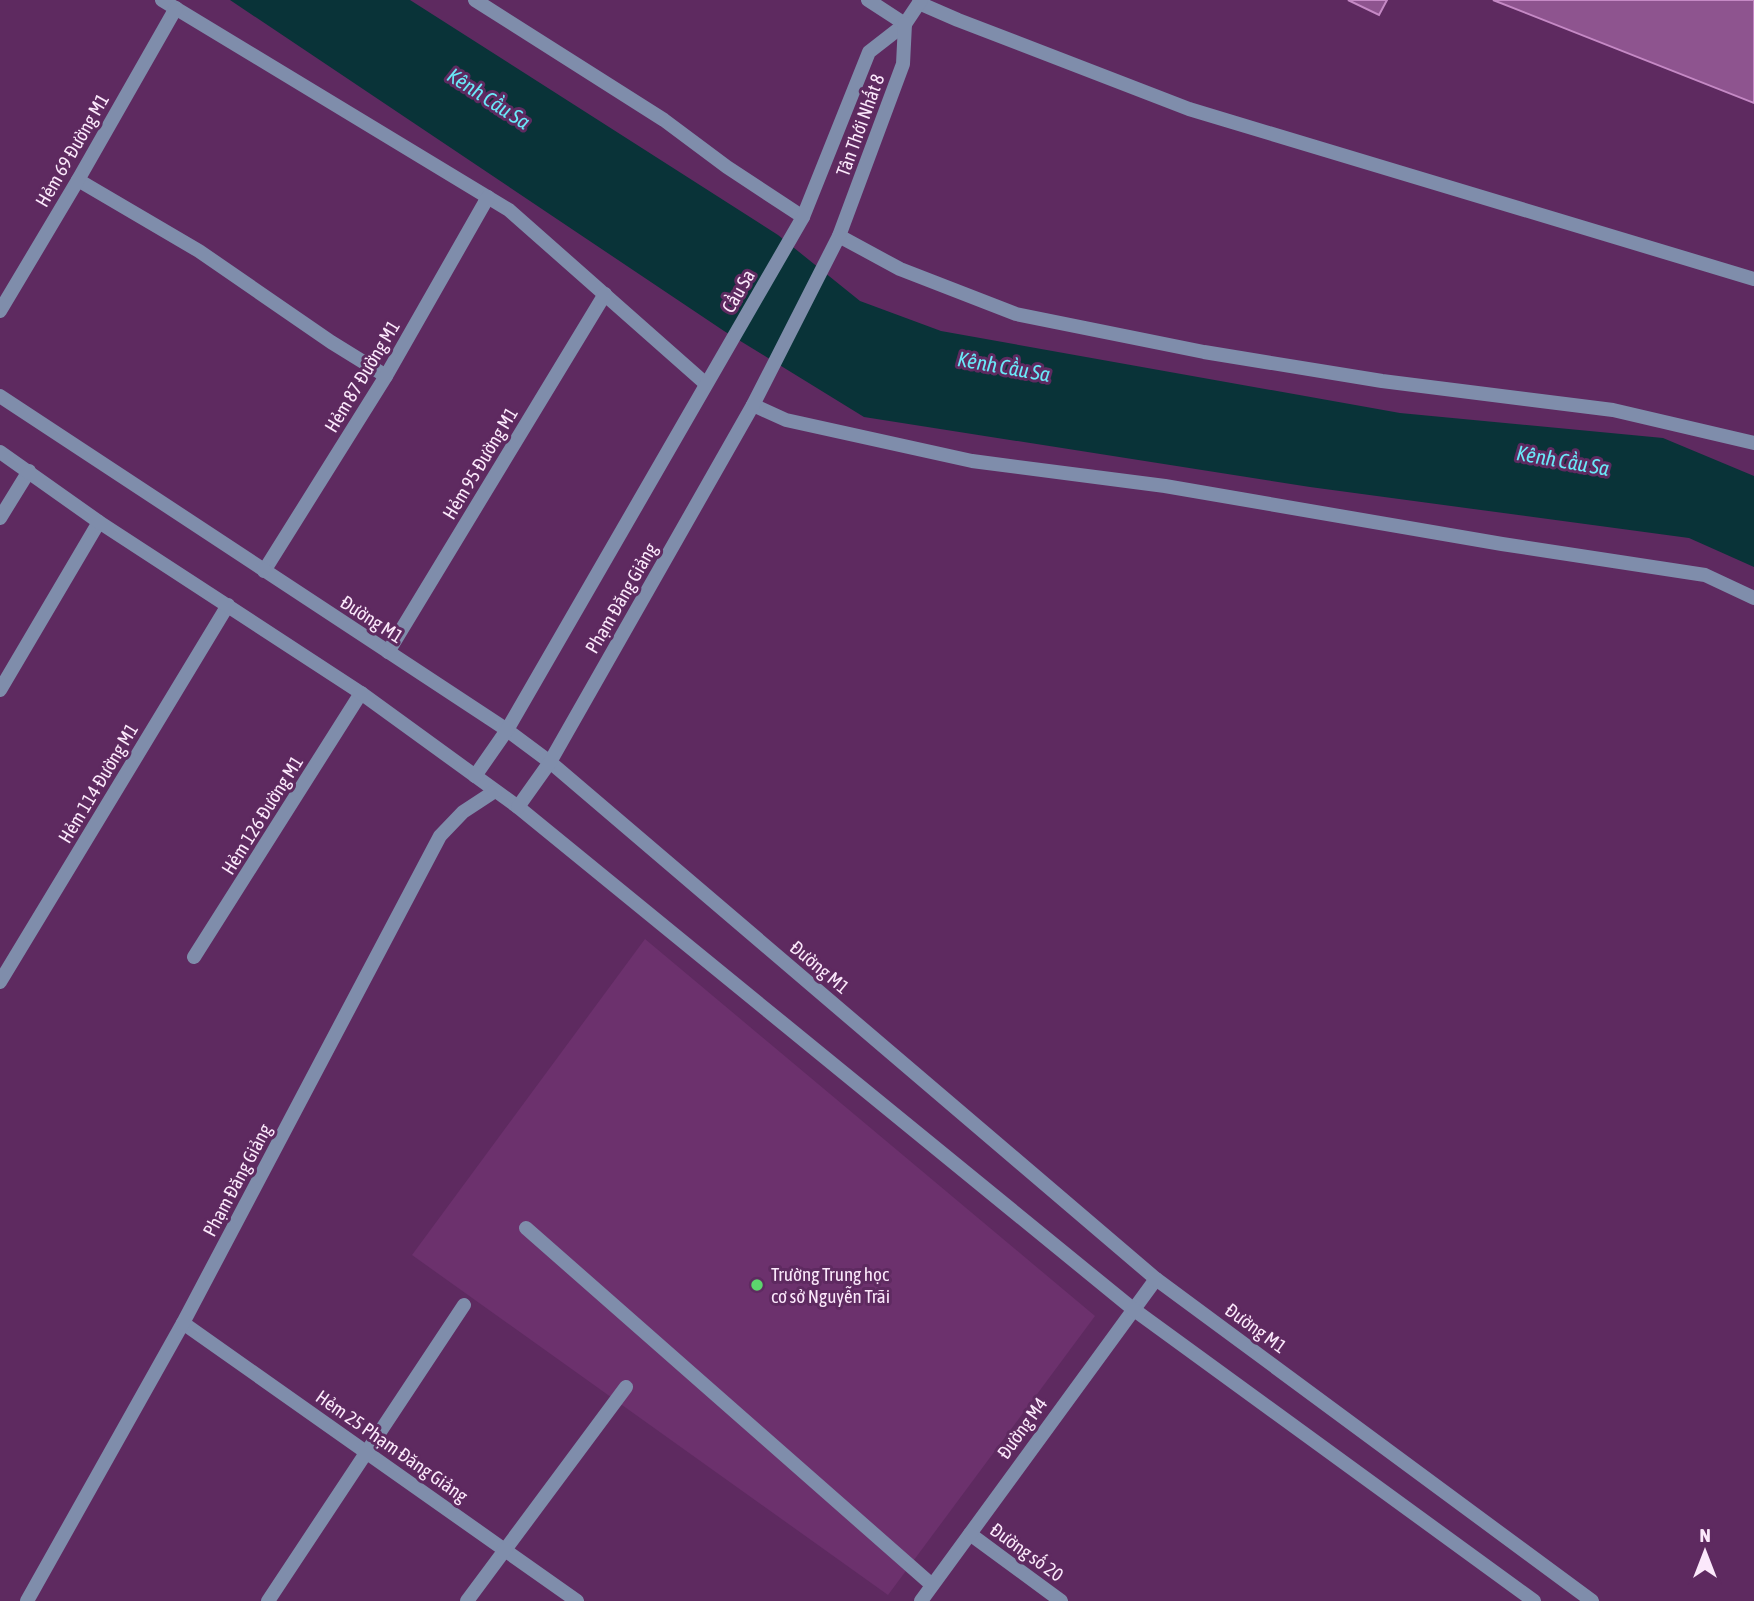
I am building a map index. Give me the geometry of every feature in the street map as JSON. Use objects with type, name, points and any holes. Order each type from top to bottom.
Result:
[{"type":"street","points":[[162,0],[509,210],[706,384]]},
{"type":"street","points":[[475,0],[664,120],[727,167],[803,217]]},
{"type":"street","points":[[868,0],[905,24]]},
{"type":"street","points":[[920,1],[958,20],[1189,109],[1754,279]]},
{"type":"street","name":"Tân Thới Nhất 8","points":[[803,217],[869,52],[905,24],[920,1]]},
{"type":"street","name":"Hẻm 69 Đường M1","points":[[0,311],[176,8]]},
{"type":"street","name":"Tân Thới Nhất 8","points":[[839,236],[903,64],[905,24]]},
{"type":"street","points":[[78,180],[199,251],[331,342],[386,376]]},
{"type":"street","name":"Hẻm 87 Đường M1","points":[[264,571],[386,376],[488,197]]},
{"type":"street","name":"Cầu Sa","points":[[706,384],[803,217]]},
{"type":"street","points":[[1754,443],[1613,410],[1382,381],[1204,352],[1016,314],[900,269],[839,236],[752,405],[786,420],[972,461],[1165,486],[1502,544],[1705,575],[1754,598]]},
{"type":"street","name":"Hẻm 95 Đường M1","points":[[388,652],[605,294]]},
{"type":"street","name":"Phạm Đăng Giảng","points":[[475,776],[507,730],[706,384]]},
{"type":"street","name":"Đường M1","points":[[0,396],[507,730],[550,762],[1156,1279],[1592,1601]]},
{"type":"street","name":"Phạm Đăng Giảng","points":[[518,807],[550,762],[752,405]]},
{"type":"street","points":[[0,452],[99,522],[361,693],[518,807],[1132,1309],[1534,1601]]},
{"type":"street","points":[[0,518],[29,471]]},
{"type":"street","points":[[0,690],[99,522]]},
{"type":"street","name":"Hẻm 114 Đường M1","points":[[0,982],[228,605]]},
{"type":"street","name":"Hẻm 126 Đường M1","points":[[194,957],[361,693]]},
{"type":"street","name":"Phạm Đăng Giảng","points":[[27,1601],[183,1323],[440,836],[463,812],[495,791]]},
{"type":"street","points":[[526,1228],[932,1585]]},
{"type":"street","name":"Đường M4","points":[[921,1601],[1156,1279]]},
{"type":"street","points":[[268,1601],[464,1306]]},
{"type":"street","name":"Hẻm 25 Phạm Đăng Giảng","points":[[183,1323],[577,1601]]},
{"type":"street","points":[[467,1601],[503,1549],[626,1387]]},
{"type":"street","name":"Đường số 20","points":[[970,1534],[1060,1601]]},
{"type":"shaded area","name":"Trường Trung học cơ sở Nguyễn Trãi","points":[[645,939],[1095,1316],[888,1595],[412,1255]]},
{"type":"water","name":"Kênh Cầu Sa","points":[[230,0],[410,0],[778,235],[860,301],[941,331],[1400,413],[1663,438],[1754,476],[1754,567],[1689,538],[1310,487],[864,417],[724,331]]},
{"type":"building","points":[[1348,0],[1387,0],[1379,15]]},
{"type":"building","points":[[1493,0],[1754,0],[1754,103]]},
{"type":"place","name":"Trường Trung học cơ sở Nguyễn Trãi","points":[[757,1285]]}]
